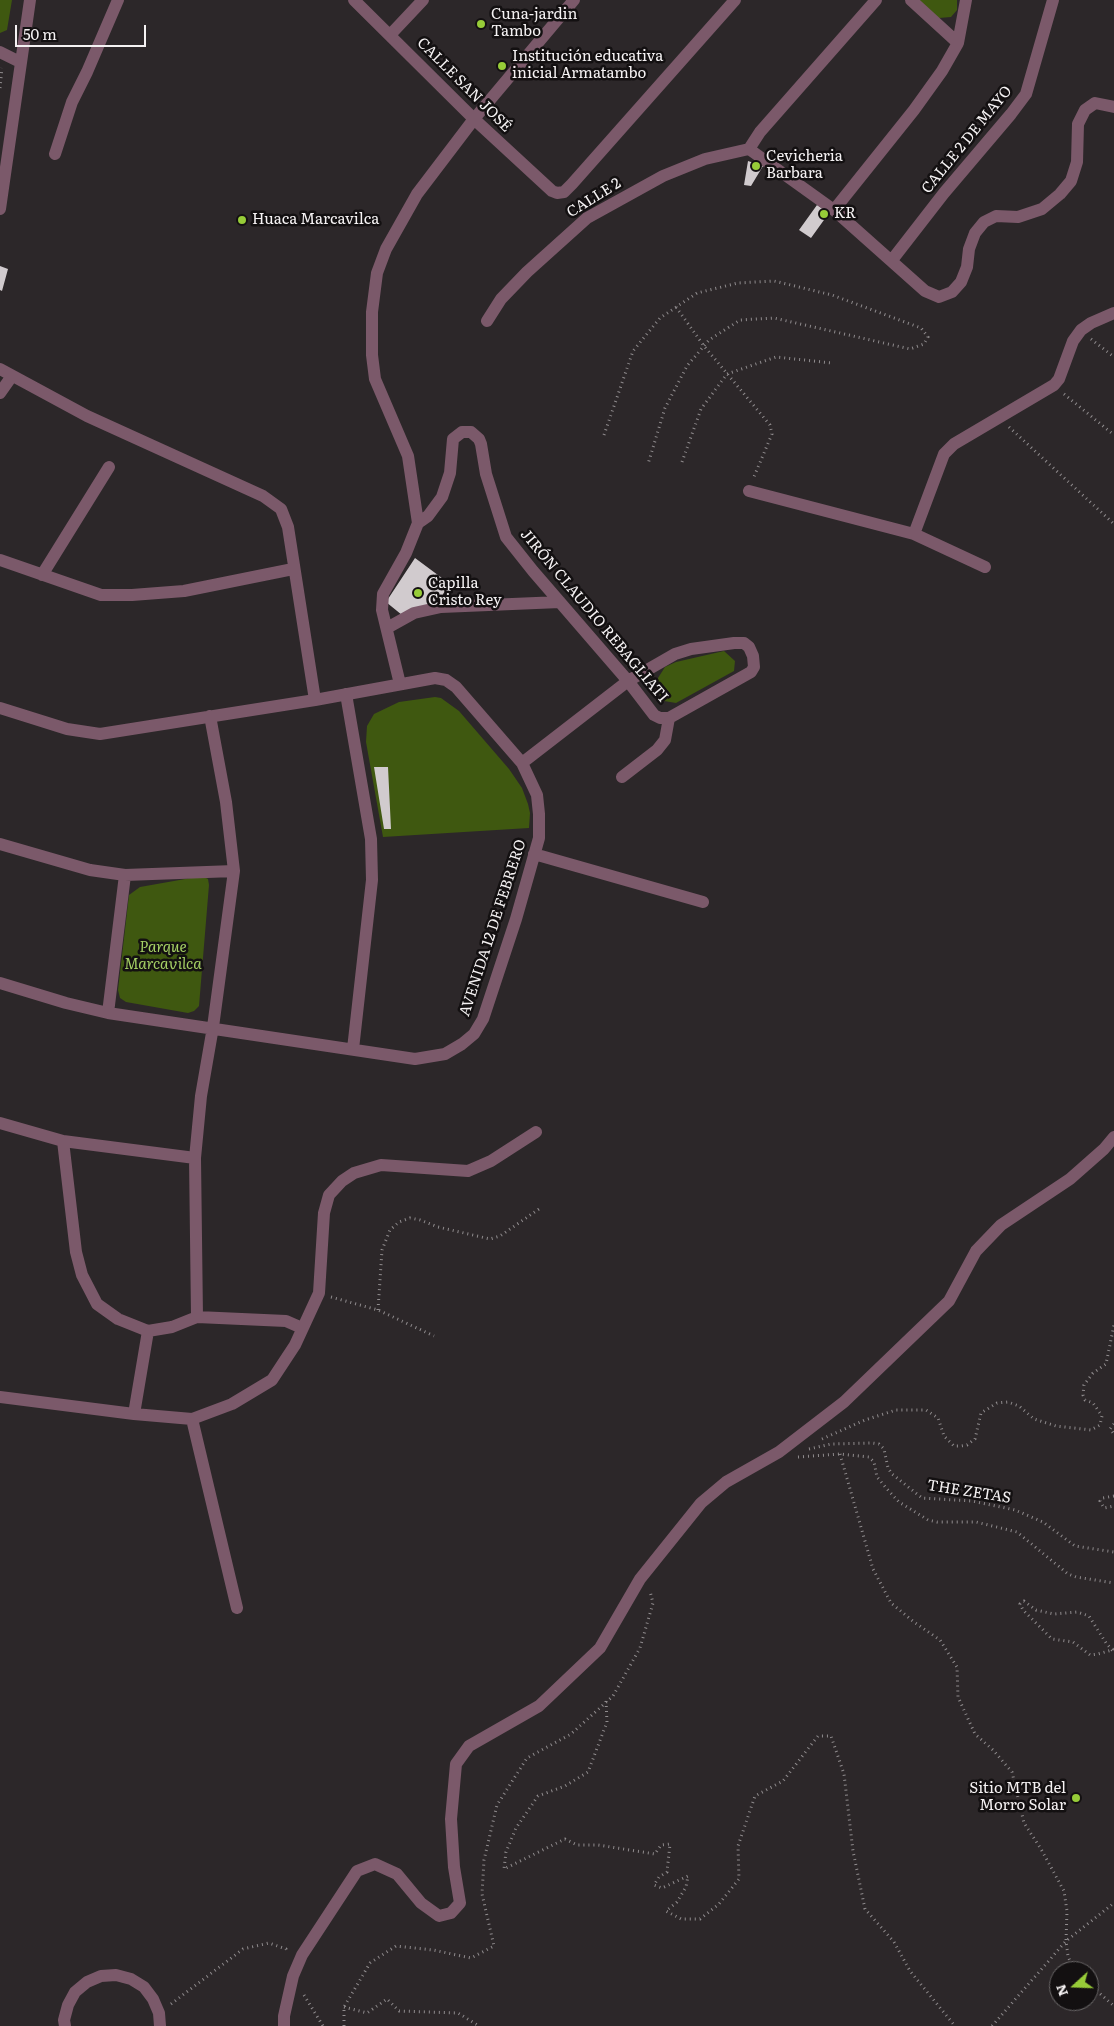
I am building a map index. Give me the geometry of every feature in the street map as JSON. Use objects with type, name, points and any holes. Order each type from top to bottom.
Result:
[{"type":"street","points":[[0,209],[30,0]]},
{"type":"street","points":[[56,154],[72,102],[118,0]]},
{"type":"street","name":"CALLE SAN JOSÉ","points":[[354,0],[474,119],[552,192],[557,194],[564,192],[572,184],[735,0]]},
{"type":"street","points":[[390,34],[423,0]]},
{"type":"street","points":[[400,684],[382,610],[383,594],[406,552],[418,522],[408,456],[376,379],[372,355],[372,312],[377,273],[386,249],[417,194],[474,119],[574,0]]},
{"type":"street","points":[[876,0],[760,132],[749,149],[834,210],[925,291],[939,297],[952,292],[961,282],[967,267],[969,248],[975,233],[984,222],[996,216],[1018,217],[1042,209],[1060,194],[1071,181],[1077,162],[1078,124],[1085,110],[1096,103],[1114,107]]},
{"type":"street","points":[[911,0],[958,43]]},
{"type":"street","points":[[834,210],[914,110],[942,71],[958,43],[966,0]]},
{"type":"street","name":"CALLE 2 DE MAYO","points":[[892,260],[944,193],[1012,114],[1026,94],[1053,0]]},
{"type":"street","points":[[0,52],[20,62]]},
{"type":"street","name":"CALLE 2","points":[[487,321],[500,299],[587,218],[664,176],[705,159],[749,149]]},
{"type":"street","points":[[914,534],[944,454],[954,444],[1054,385],[1059,379],[1073,341],[1081,330],[1091,323],[1114,314]]},
{"type":"street","points":[[0,369],[87,416],[263,496],[281,508],[288,527],[293,569],[315,700]]},
{"type":"street","points":[[0,393],[12,376]]},
{"type":"street","name":"JIRÓN CLAUDIO REBAGLIATI","points":[[418,522],[428,516],[442,497],[450,473],[453,439],[458,434],[467,431],[479,439],[486,474],[506,537],[532,571],[628,681],[654,715],[660,718],[670,718]]},
{"type":"street","points":[[42,575],[109,467]]},
{"type":"street","points":[[748,491],[914,534],[985,567]]},
{"type":"street","points":[[0,560],[102,595],[132,595],[184,590],[293,569]]},
{"type":"street","points":[[387,628],[404,617],[441,607],[560,602]]},
{"type":"street","points":[[522,763],[628,681],[666,658],[691,649],[734,643],[749,646],[753,656],[754,667],[751,672],[670,718],[666,740],[657,750],[622,777]]},
{"type":"street","name":"AVENIDA 12 DE FEBRERO","points":[[0,708],[67,729],[100,734],[315,700],[435,678],[446,680],[456,687],[522,763],[537,795],[539,838],[516,919],[483,1019],[474,1034],[445,1054],[415,1059],[213,1027],[108,1013],[66,1004],[0,983]]},
{"type":"street","points":[[346,694],[371,839],[372,872],[353,1049]]},
{"type":"street","points":[[197,1317],[195,1158],[201,1096],[213,1027],[234,872],[226,802],[210,716]]},
{"type":"street","points":[[0,844],[90,870],[125,875],[234,872]]},
{"type":"street","points":[[534,854],[702,902]]},
{"type":"street","points":[[108,1013],[125,875]]},
{"type":"street","points":[[0,1123],[62,1141],[195,1158]]},
{"type":"street","points":[[0,1397],[134,1414],[192,1419],[232,1404],[272,1380],[294,1345],[318,1293],[324,1213],[329,1195],[342,1181],[354,1173],[382,1166],[468,1171],[491,1162],[536,1132]]},
{"type":"street","points":[[284,2026],[284,2016],[293,1976],[302,1955],[357,1871],[375,1864],[397,1874],[421,1903],[439,1916],[451,1913],[460,1903],[454,1867],[451,1819],[456,1764],[469,1746],[539,1706],[600,1648],[645,1572],[702,1503],[726,1482],[779,1452],[844,1402],[949,1301],[976,1251],[1001,1225],[1070,1179],[1104,1149],[1114,1137]]},
{"type":"street","points":[[62,1141],[76,1252],[82,1275],[97,1304],[118,1319],[148,1331],[172,1328],[197,1317],[286,1321],[302,1328]]},
{"type":"street","points":[[134,1414],[148,1331]]},
{"type":"street","points":[[192,1419],[238,1608]]},
{"type":"street","points":[[65,2026],[64,2020],[68,2005],[75,1992],[87,1982],[101,1976],[116,1975],[131,1979],[144,1987],[153,1999],[159,2013],[160,2026]]},
{"type":"path","points":[[0,66],[3,69],[0,88]]},
{"type":"path","points":[[604,436],[633,351],[660,318],[697,292],[738,282],[774,281],[832,295],[921,328],[928,337],[924,344],[910,348],[774,318],[740,320],[709,340],[687,366],[665,408],[648,464]]},
{"type":"path","points":[[676,307],[704,346],[770,425],[772,434],[748,491]]},
{"type":"path","points":[[1081,330],[1114,357]]},
{"type":"path","points":[[682,462],[701,409],[728,374],[776,357],[832,364]]},
{"type":"path","points":[[1054,385],[1114,435]]},
{"type":"path","points":[[1000,418],[1114,524]]},
{"type":"path","points":[[378,1310],[382,1250],[390,1230],[399,1222],[410,1218],[438,1227],[490,1239],[500,1236],[539,1209]]},
{"type":"path","points":[[318,1293],[378,1310],[434,1336]]},
{"type":"path","points":[[819,1440],[865,1420],[896,1410],[926,1410],[938,1418],[944,1436],[954,1446],[967,1445],[975,1439],[981,1413],[997,1403],[1008,1402],[1019,1406],[1034,1419],[1048,1424],[1091,1430],[1100,1424],[1102,1416],[1092,1403],[1085,1400],[1083,1395],[1084,1385],[1093,1373],[1106,1364],[1114,1325]]},
{"type":"path","points":[[1114,1424],[1110,1432],[1114,1434]]},
{"type":"path","name":"THE ZETAS","points":[[779,1452],[831,1444],[880,1444],[884,1449],[888,1468],[892,1474],[922,1498],[972,1501],[1016,1510],[1043,1522],[1075,1546],[1114,1552]]},
{"type":"path","points":[[779,1452],[796,1457],[840,1454],[868,1457],[874,1462],[877,1477],[899,1502],[928,1520],[937,1522],[976,1522],[1017,1532],[1068,1574],[1114,1583]]},
{"type":"path","points":[[840,1454],[873,1569],[891,1603],[940,1640],[957,1667],[958,1697],[974,1734],[993,1750],[1012,1772],[1024,1823],[1042,1849],[1064,1891],[1067,1911],[1066,1941],[1070,1961]]},
{"type":"path","points":[[1114,1496],[1103,1498],[1100,1501],[1104,1508],[1114,1506]]},
{"type":"path","points":[[344,2026],[344,2007],[370,1963],[396,1946],[433,1950],[471,1958],[494,1946],[482,1894],[484,1860],[498,1805],[526,1758],[570,1734],[613,1696],[640,1648],[653,1602],[645,1572]]},
{"type":"path","points":[[1024,1601],[1036,1610],[1054,1614],[1077,1612],[1089,1616],[1113,1650],[1090,1655],[1073,1642],[1052,1639],[1023,1610],[1020,1604],[1024,1601]]},
{"type":"path","points":[[606,1701],[607,1722],[588,1772],[565,1786],[538,1796],[516,1828],[506,1852],[504,1869],[564,1839],[577,1845],[598,1845],[655,1854],[662,1844],[670,1844],[667,1872],[658,1877],[654,1884],[662,1888],[688,1876],[686,1887],[677,1902],[666,1911],[681,1919],[700,1919],[719,1904],[739,1879],[738,1846],[755,1796],[783,1781],[818,1736],[831,1736],[844,1774],[853,1851],[865,1909],[894,1942],[910,1971],[956,2026]]},
{"type":"path","points":[[992,2026],[1066,1941],[1114,1904]]},
{"type":"path","points":[[159,2013],[243,1949],[269,1943],[286,1949],[293,1976],[323,2026]]},
{"type":"path","points":[[1099,1993],[1114,2006]]},
{"type":"path","points":[[344,2007],[367,2013],[387,2000],[399,2011],[458,2013],[479,2026]]},
{"type":"green space","points":[[0,0],[12,0],[7,30],[0,33]]},
{"type":"green space","points":[[915,0],[957,0],[957,10],[951,17],[939,18]]},
{"type":"green space","points":[[724,651],[735,661],[734,671],[676,703],[664,701],[657,690],[658,678],[665,667],[676,662]]},
{"type":"green space","points":[[435,697],[441,698],[459,711],[509,769],[522,788],[528,804],[530,813],[529,828],[383,837],[366,742],[367,726],[374,714],[399,702]]},
{"type":"green space","name":"Parque Marcavilca","points":[[202,876],[208,879],[209,885],[199,1006],[194,1011],[188,1013],[126,1002],[120,998],[118,990],[129,895],[140,887]]},
{"type":"building","points":[[748,161],[763,166],[751,186],[744,185]]},
{"type":"building","points":[[817,205],[829,213],[811,238],[799,230]]},
{"type":"building","points":[[0,266],[8,269],[2,291],[0,290]]},
{"type":"building","name":"Capilla Cristo Rey","points":[[415,558],[450,584],[434,607],[402,615],[386,602]]},
{"type":"building","points":[[374,767],[388,767],[391,829],[384,829]]},
{"type":"place","name":"Cuna-jardin Tambo","points":[[481,24]]},
{"type":"place","name":"Institución educativa inicial Armatambo","points":[[502,66]]},
{"type":"place","name":"Cevicheria Barbara","points":[[756,166]]},
{"type":"place","name":"KR","points":[[824,214]]},
{"type":"place","name":"Huaca Marcavilca","points":[[242,220]]},
{"type":"place","name":"Capilla Cristo Rey","points":[[418,593]]},
{"type":"place","name":"Sitio MTB del Morro Solar","points":[[1076,1798]]}]
